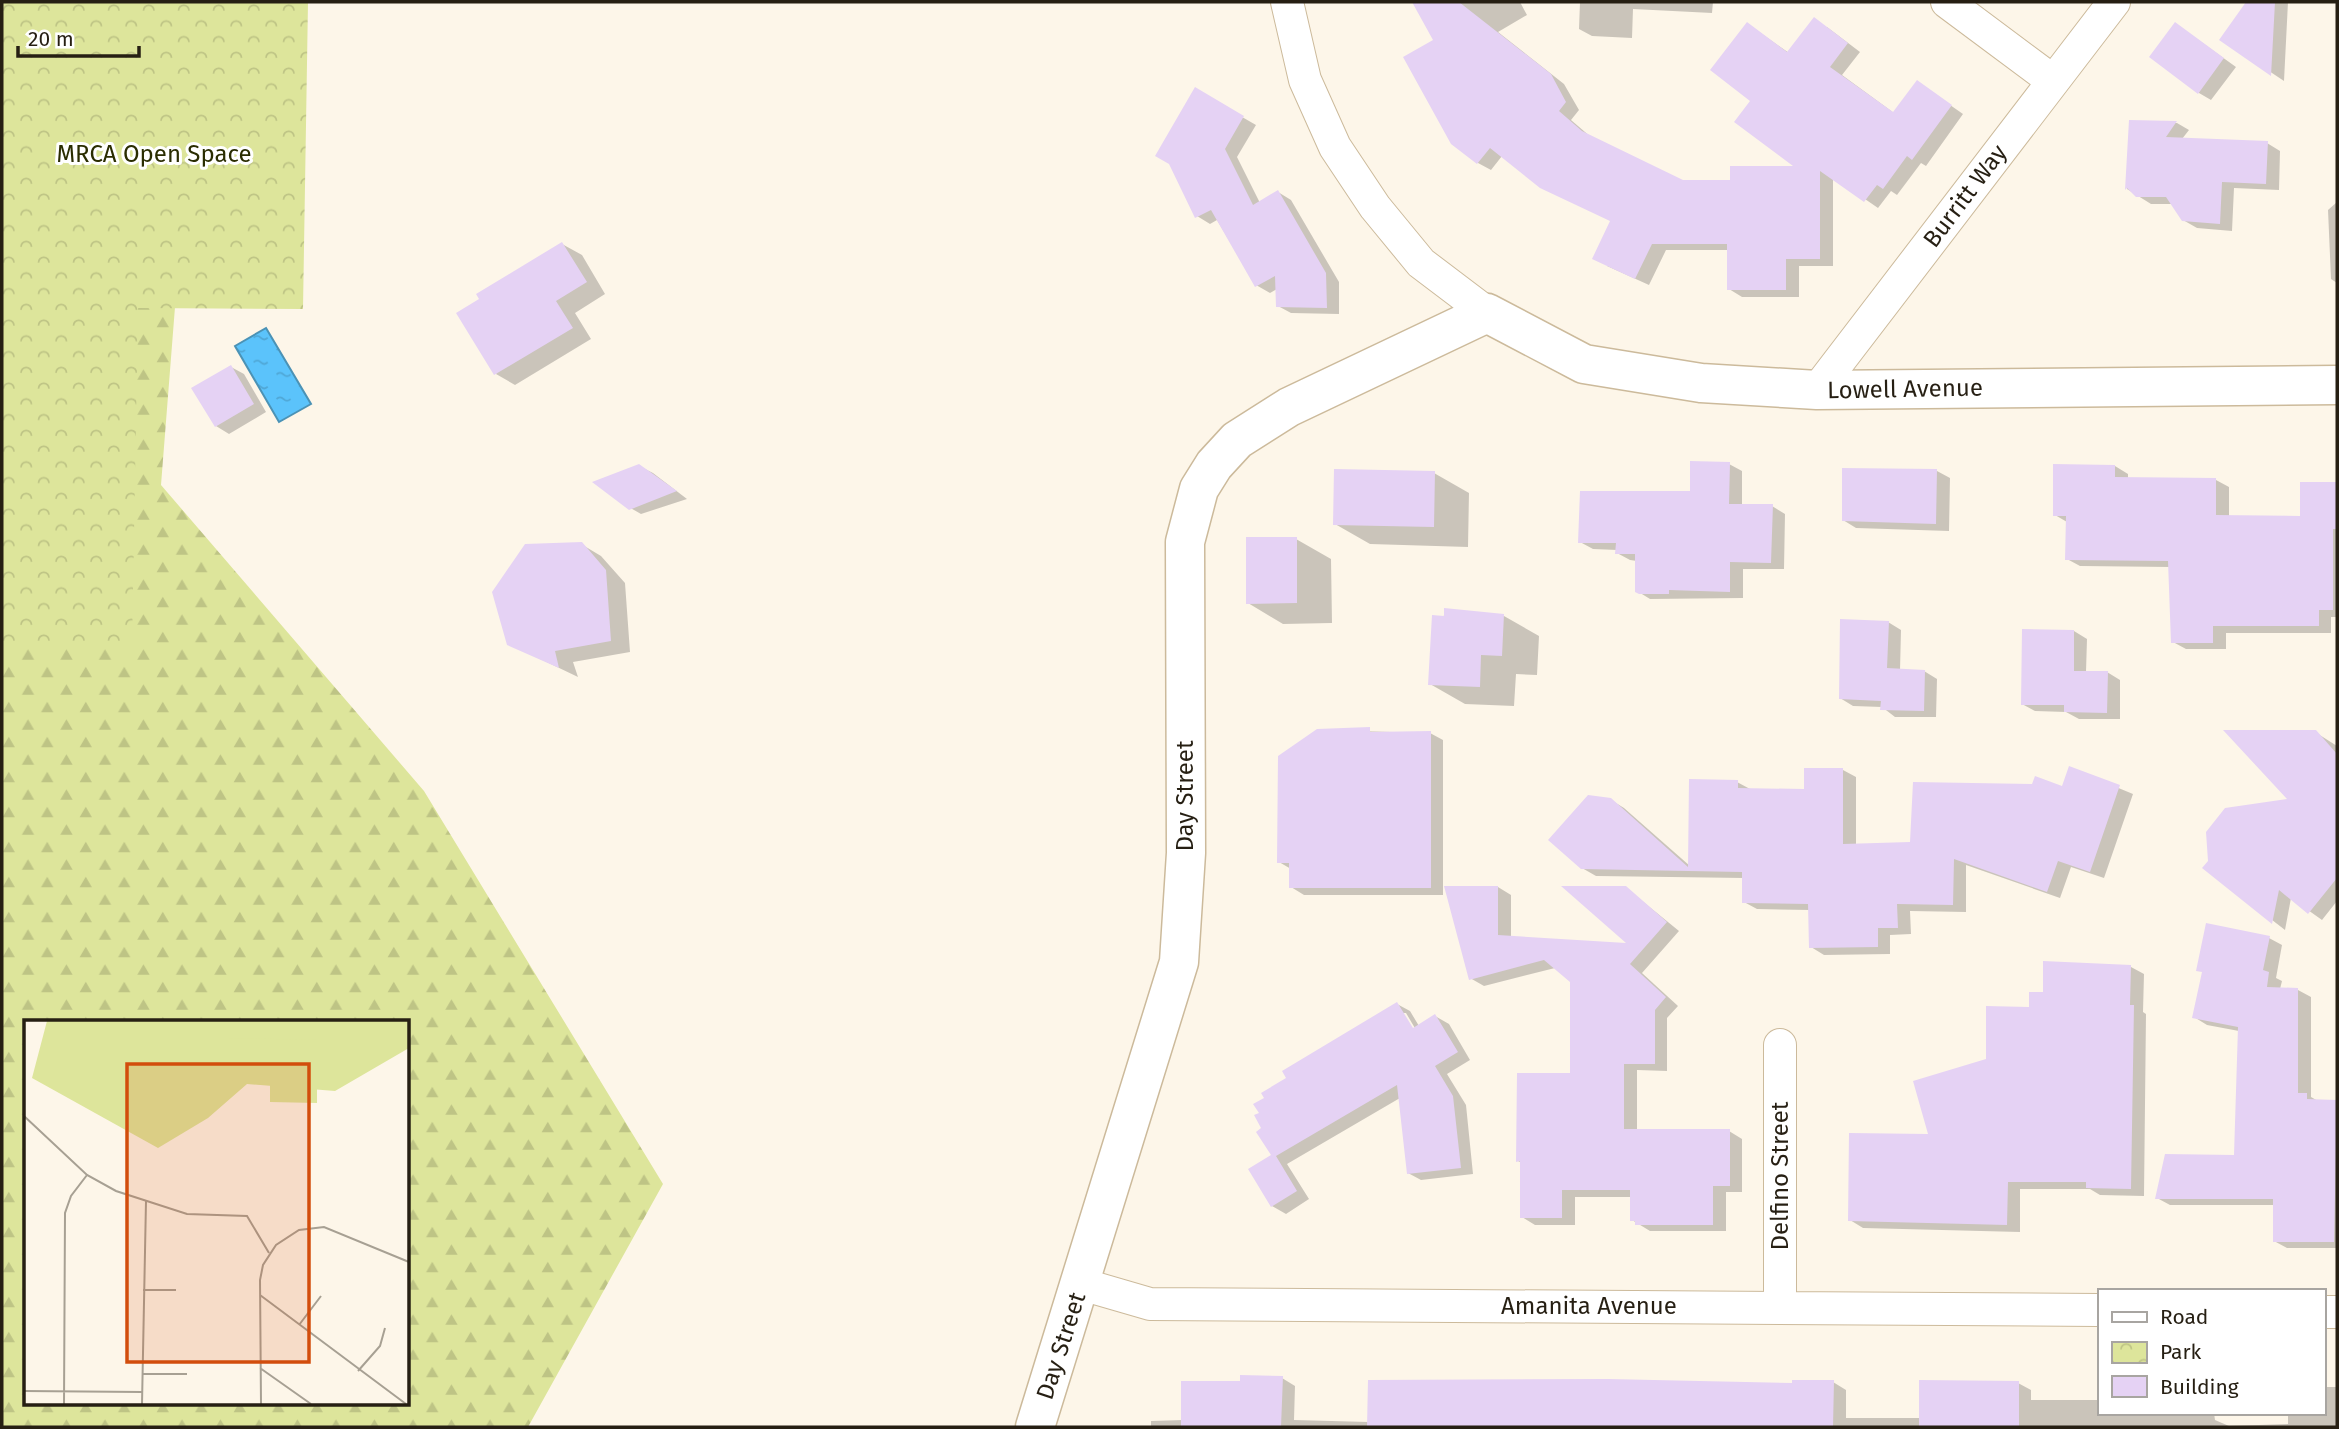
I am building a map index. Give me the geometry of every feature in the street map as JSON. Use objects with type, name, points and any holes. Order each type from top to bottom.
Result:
[{"type":"street","points":[[1287,2],[1306,80],[1335,148],[1375,207],[1421,263],[1487,313]]},
{"type":"street","points":[[1947,2],[2053,81]]},
{"type":"street","name":"Burritt Way","points":[[1817,390],[2114,2]]},
{"type":"street","name":"Lowell Avenue","points":[[1487,313],[1584,364],[1701,383],[1817,390],[2337,385]]},
{"type":"street","name":"Day Street","points":[[1035,1427],[1179,962],[1186,853],[1185,542],[1199,489],[1214,465],[1237,440],[1289,407],[1487,313]]},
{"type":"street","name":"Delfino Street","points":[[1780,1045],[1780,1307]]},
{"type":"street","name":"Amanita Avenue","points":[[1081,1284],[1150,1304],[2098,1310]]},
{"type":"green space","points":[[2,2],[199,2],[161,485],[424,791],[663,1184],[528,1427],[2,1427]]},
{"type":"green space","name":"MRCA Open Space","points":[[2,2],[308,2],[303,309],[138,308],[132,646],[2,645]]},
{"type":"water","points":[[266,328],[311,404],[279,422],[235,346]]},
{"type":"building","points":[[1412,2],[1459,2],[1551,74],[1566,102],[1559,111],[1582,131],[1683,180],[1730,180],[1730,166],[1793,166],[1734,122],[1750,101],[1710,70],[1747,22],[1787,52],[1814,17],[1848,43],[1830,67],[1893,112],[1917,80],[1952,105],[1912,160],[1907,156],[1883,189],[1877,185],[1864,202],[1820,171],[1820,259],[1786,259],[1786,290],[1727,290],[1727,244],[1652,244],[1635,279],[1592,259],[1610,221],[1540,188],[1490,148],[1477,164],[1451,144],[1403,57],[1433,40]]},
{"type":"building","points":[[2246,2],[2275,2],[2271,76],[2219,40]]},
{"type":"building","points":[[2175,22],[2224,58],[2198,94],[2149,57]]},
{"type":"building","points":[[1195,87],[1244,116],[1225,149],[1253,205],[1278,190],[1326,273],[1327,308],[1276,307],[1275,276],[1255,287],[1211,210],[1195,218],[1169,164],[1155,156]]},
{"type":"building","points":[[2129,120],[2177,121],[2166,137],[2268,141],[2266,184],[2222,182],[2220,224],[2182,221],[2166,197],[2136,197],[2127,188],[2125,190]]},
{"type":"building","points":[[562,242],[587,282],[556,301],[573,328],[494,375],[456,313],[479,299],[476,294]]},
{"type":"building","points":[[231,365],[254,404],[215,427],[191,388]]},
{"type":"building","points":[[1690,461],[1730,462],[1729,504],[1773,504],[1771,563],[1730,562],[1730,592],[1669,590],[1669,594],[1639,594],[1635,592],[1635,554],[1615,554],[1616,543],[1578,543],[1580,491],[1690,491]]},
{"type":"building","points":[[639,464],[677,491],[629,510],[592,482]]},
{"type":"building","points":[[2053,464],[2115,465],[2115,477],[2216,478],[2216,515],[2300,516],[2300,482],[2337,482],[2337,529],[2333,529],[2333,610],[2319,610],[2319,626],[2213,626],[2213,643],[2171,643],[2168,561],[2065,560],[2066,516],[2053,516]]},
{"type":"building","points":[[1842,468],[1937,469],[1936,524],[1842,521]]},
{"type":"building","points":[[1334,469],[1435,471],[1434,527],[1333,525]]},
{"type":"building","points":[[1246,537],[1297,537],[1297,603],[1246,604]]},
{"type":"building","points":[[582,542],[606,570],[611,641],[555,651],[559,668],[507,645],[492,592],[525,544]]},
{"type":"building","points":[[1444,608],[1504,614],[1502,656],[1481,655],[1480,687],[1428,685],[1432,615],[1444,616]]},
{"type":"building","points":[[1840,619],[1889,621],[1887,668],[1925,670],[1924,711],[1880,710],[1881,701],[1839,699]]},
{"type":"building","points":[[2022,629],[2074,630],[2074,671],[2108,671],[2107,713],[2064,712],[2064,705],[2021,705]]},
{"type":"building","points":[[1370,727],[1370,732],[1431,731],[1431,888],[1289,888],[1289,863],[1277,863],[1278,756],[1317,729]]},
{"type":"building","points":[[2223,730],[2316,730],[2337,754],[2337,878],[2308,914],[2279,890],[2272,924],[2202,868],[2208,861],[2206,832],[2225,808],[2287,799]]},
{"type":"building","points":[[2069,766],[2120,785],[2090,872],[2058,861],[2047,892],[1954,859],[1953,905],[1897,904],[1898,928],[1878,928],[1878,947],[1809,948],[1808,904],[1742,903],[1742,872],[1581,869],[1548,840],[1588,795],[1611,798],[1688,867],[1689,779],[1738,780],[1738,788],[1804,789],[1804,768],[1843,768],[1843,844],[1910,842],[1913,782],[2032,784],[2035,776],[2062,786]]},
{"type":"building","points":[[1444,886],[1498,886],[1498,935],[1626,943],[1561,886],[1626,886],[1667,922],[1630,964],[1666,997],[1655,1010],[1655,1064],[1624,1064],[1624,1129],[1730,1129],[1730,1186],[1713,1186],[1713,1225],[1635,1225],[1635,1221],[1630,1221],[1630,1190],[1562,1190],[1562,1218],[1520,1218],[1520,1161],[1516,1162],[1517,1073],[1570,1073],[1570,982],[1544,960],[1469,980]]},
{"type":"building","points":[[2206,923],[2270,936],[2263,970],[2269,972],[2267,987],[2298,988],[2298,1093],[2307,1093],[2307,1099],[2337,1100],[2334,1242],[2273,1242],[2273,1199],[2155,1199],[2165,1154],[2234,1155],[2238,1027],[2192,1018],[2202,972],[2196,971]]},
{"type":"building","points":[[2043,961],[2131,965],[2130,1005],[2134,1005],[2131,1189],[2086,1188],[2086,1182],[2008,1182],[2007,1225],[1848,1221],[1849,1133],[1928,1134],[1913,1081],[1986,1059],[1986,1006],[2029,1007],[2029,992],[2043,992]]},
{"type":"building","points":[[1397,1002],[1413,1028],[1435,1014],[1458,1052],[1435,1066],[1453,1096],[1461,1168],[1407,1174],[1397,1085],[1276,1156],[1297,1191],[1271,1207],[1248,1169],[1271,1155],[1256,1132],[1261,1128],[1254,1115],[1259,1113],[1253,1104],[1264,1098],[1261,1093],[1286,1078],[1282,1071]]},
{"type":"building","points":[[1240,1375],[1283,1376],[1281,1427],[1181,1427],[1181,1381],[1240,1381]]},
{"type":"building","points":[[1608,1379],[1792,1383],[1792,1380],[1834,1380],[1833,1427],[1367,1427],[1368,1380]]},
{"type":"building","points":[[1919,1380],[2019,1381],[2019,1427],[1919,1427]]}]
